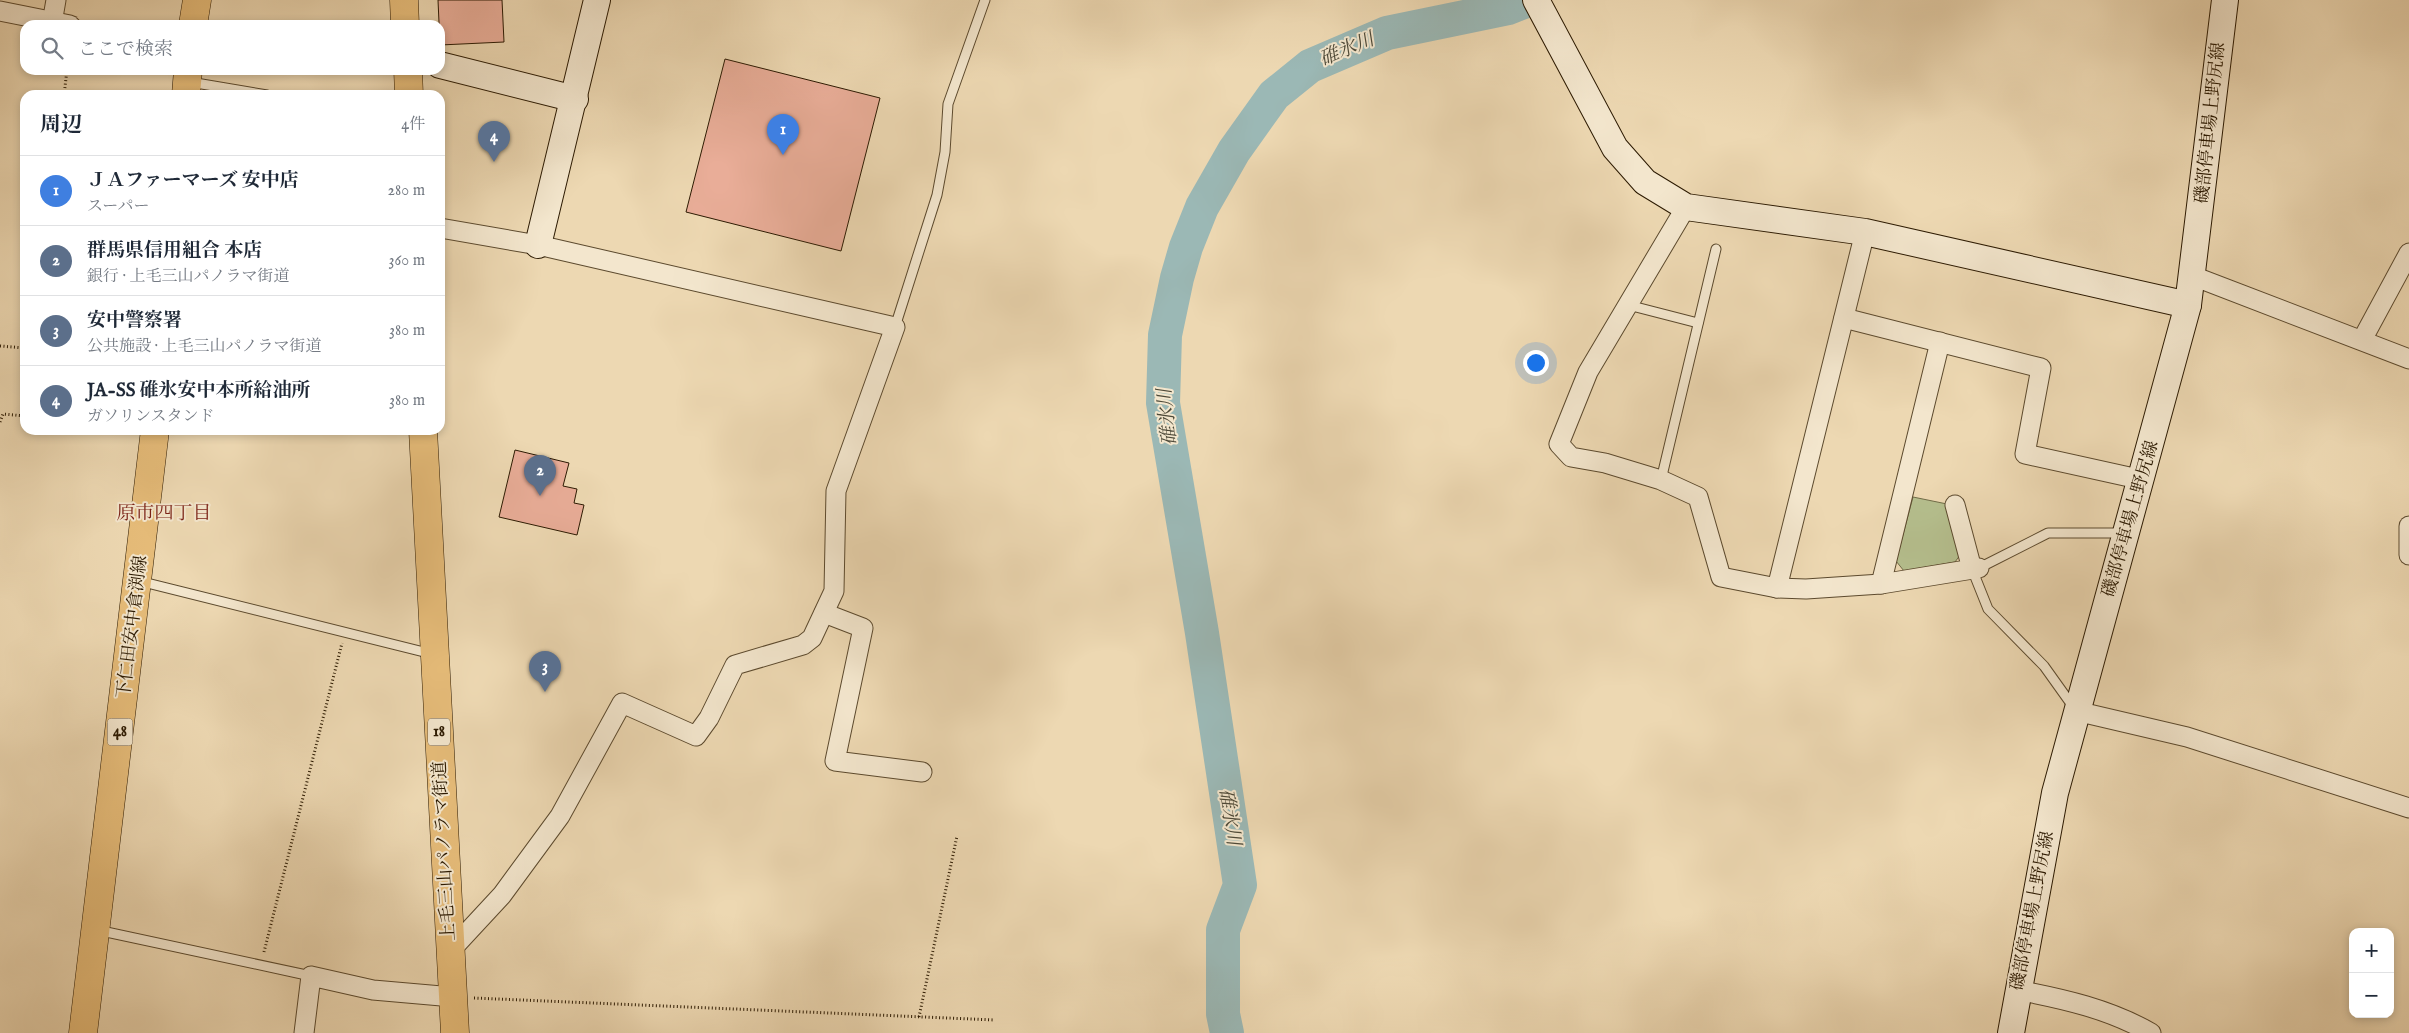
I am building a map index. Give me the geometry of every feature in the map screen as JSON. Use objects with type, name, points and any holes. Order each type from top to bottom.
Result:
[{"type":"main road","points":[[194,20],[196,0]]},
{"type":"main road","points":[[404,0],[406,20]]},
{"type":"main road","points":[[408,75],[409,90]]},
{"type":"main road","name":"下仁田安中倉渕線","points":[[83,1033],[139,580],[154,435]]},
{"type":"main road","name":"上毛三山パノラマ街道","points":[[424,435],[455,1033]]},
{"type":"street","points":[[56,0],[60,20]]},
{"type":"street","points":[[538,245],[575,99],[597,0]]},
{"type":"street","points":[[1536,0],[1615,148],[1645,182],[1686,207],[1865,232],[2188,305]]},
{"type":"street","name":"磯部停車場上野尻線","points":[[2011,1033],[2017,990],[2055,793],[2076,711],[2143,480],[2188,305],[2225,0]]},
{"type":"street","points":[[0,11],[42,20]]},
{"type":"street","points":[[445,66],[575,99]]},
{"type":"street","points":[[1686,207],[1588,372],[1559,444],[1571,457],[1605,463],[1661,480],[1698,497],[1721,576],[1777,588],[1806,589],[1881,584],[1976,568],[1955,505]]},
{"type":"street","points":[[445,229],[538,245],[895,327],[836,491],[834,591],[812,638],[803,645],[735,665],[709,718],[696,736],[622,703],[560,816],[502,896],[451,950]]},
{"type":"street","points":[[1777,588],[1865,232]]},
{"type":"street","points":[[2362,340],[2409,253]]},
{"type":"street","points":[[2193,276],[2362,340],[2409,360]]},
{"type":"street","points":[[1844,318],[2042,368],[2025,454],[2143,480]]},
{"type":"street","points":[[1881,584],[1940,342]]},
{"type":"street","points":[[2409,526],[2409,555]]},
{"type":"street","points":[[824,613],[863,628],[835,761],[922,772]]},
{"type":"street","points":[[2076,711],[2187,736],[2409,808]]},
{"type":"street","points":[[304,1033],[311,976],[374,990],[453,997]]},
{"type":"street","points":[[2017,990],[2068,999],[2127,1019],[2151,1033]]},
{"type":"lane","points":[[895,327],[937,195],[945,152],[948,104],[985,0]]},
{"type":"lane","points":[[187,82],[236,90]]},
{"type":"lane","points":[[1661,480],[1716,249]]},
{"type":"lane","points":[[1628,305],[1698,323]]},
{"type":"lane","points":[[2076,711],[2044,666],[1988,609],[1976,568],[2048,533],[2128,534]]},
{"type":"lane","points":[[139,580],[435,655]]},
{"type":"lane","points":[[95,930],[311,976]]},
{"type":"path","points":[[65,90],[67,75]]},
{"type":"path","points":[[0,346],[20,348]]},
{"type":"path","points":[[0,422],[3,414],[20,416]]},
{"type":"path","points":[[260,965],[345,632]]},
{"type":"path","points":[[919,1017],[957,836]]},
{"type":"path","points":[[453,997],[995,1020]]},
{"type":"green space","points":[[1913,497],[1947,504],[1963,551],[1955,562],[1904,571],[1896,561]]},
{"type":"building","points":[[438,0],[502,0],[504,42],[445,45],[445,20],[439,20]]},
{"type":"building","points":[[725,59],[880,98],[841,251],[686,212]]},
{"type":"building","points":[[515,450],[569,463],[563,486],[577,489],[574,503],[584,505],[577,535],[499,517]]},
{"type":"waterway","name":"碓氷川","points":[[1227,1033],[1223,1014],[1223,930],[1240,885],[1202,633],[1163,403],[1165,335],[1177,278],[1186,247],[1202,207],[1234,151],[1274,95],[1310,66],[1387,33],[1508,8],[1529,0]]},
{"type":"place","name":"ＪＡファーマーズ 安中店","points":[[783,155]]},
{"type":"place","name":"JA-SS 碓氷安中本所給油所","points":[[494,162]]},
{"type":"place","name":"群馬県信用組合 本店","points":[[540,496]]},
{"type":"place","name":"安中警察署","points":[[545,692]]},
{"type":"district","name":"原市四丁目","points":[[164,514]]}]
